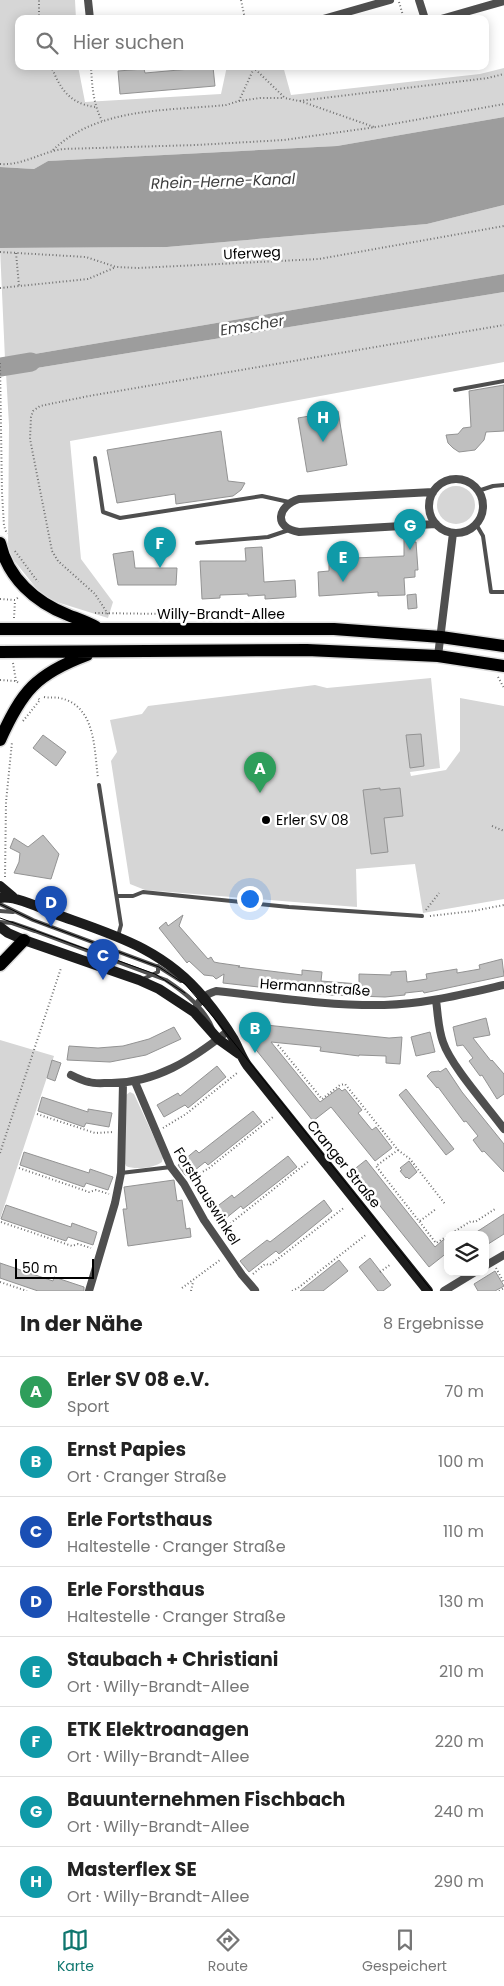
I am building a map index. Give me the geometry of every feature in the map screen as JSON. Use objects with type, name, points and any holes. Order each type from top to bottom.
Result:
[{"type":"main road","points":[[5,542],[2,554],[13,573],[28,592],[41,602],[68,616],[85,620],[98,628]]},
{"type":"main road","name":"Willy-Brandt-Allee","points":[[0,629],[334,629],[441,637],[504,646]]},
{"type":"main road","points":[[0,652],[307,650],[438,656],[500,671]]},
{"type":"main road","points":[[6,740],[28,690],[45,674],[95,652]]},
{"type":"main road","points":[[0,886],[20,901]]},
{"type":"main road","name":"Cranger Straße","points":[[0,898],[20,901],[118,936],[150,952],[173,968],[198,1004],[218,1039],[240,1054]]},
{"type":"main road","name":"Cranger Straße","points":[[0,927],[24,940],[138,980],[198,1004],[228,1032],[240,1054],[428,1291]]},
{"type":"main road","points":[[0,965],[24,940]]},
{"type":"street","points":[[88,0],[90,15]]},
{"type":"street","points":[[337,15],[390,0]]},
{"type":"street","points":[[419,0],[424,15]]},
{"type":"street","points":[[455,15],[504,1]]},
{"type":"street","points":[[456,479],[464,481],[478,491],[482,499],[482,508],[476,524],[469,530],[453,533],[442,529],[436,524],[430,512],[429,504],[433,492],[441,483],[456,479]]},
{"type":"street","points":[[433,492],[299,498],[289,502],[283,508],[281,516],[283,525],[289,530],[300,532],[436,524]]},
{"type":"street","points":[[438,656],[453,533]]},
{"type":"street","name":"Hermannstraße","points":[[198,1004],[208,993],[216,991],[334,1004],[385,1004],[436,1000],[504,985]]},
{"type":"street","points":[[436,1000],[437,1023],[444,1045],[460,1070],[504,1129]]},
{"type":"street","points":[[71,1075],[90,1083],[135,1082],[180,1065],[199,1054],[228,1032]]},
{"type":"street","name":"Forsthauswinkel","points":[[135,1082],[171,1167],[184,1184],[204,1220],[255,1290]]},
{"type":"street","points":[[88,1291],[101,1251],[121,1173],[123,1083]]},
{"type":"street","points":[[489,1264],[504,1255]]},
{"type":"street","points":[[444,1291],[468,1276]]},
{"type":"lane","points":[[455,390],[504,381]]},
{"type":"lane","points":[[95,458],[104,512],[120,518],[262,496],[289,502]]},
{"type":"lane","points":[[478,491],[504,485]]},
{"type":"lane","points":[[476,524],[483,536],[492,592],[504,592]]},
{"type":"lane","points":[[197,543],[268,537],[289,530]]},
{"type":"lane","points":[[98,785],[121,925],[118,936]]},
{"type":"lane","points":[[117,896],[133,896],[143,892],[280,906],[422,916]]},
{"type":"lane","points":[[0,904],[16,913],[159,966],[185,984],[198,1004]]},
{"type":"lane","points":[[0,911],[16,913]]},
{"type":"lane","points":[[0,922],[12,923],[155,974],[182,990],[198,1004]]},
{"type":"lane","points":[[24,940],[28,934],[34,931]]},
{"type":"lane","points":[[138,980],[158,972],[159,966],[150,952]]},
{"type":"lane","points":[[121,1173],[171,1167]]},
{"type":"path","points":[[39,0],[39,15]]},
{"type":"path","points":[[241,0],[244,15]]},
{"type":"path","points":[[398,0],[403,15]]},
{"type":"path","points":[[52,70],[70,99],[81,105],[95,107]]},
{"type":"path","points":[[91,70],[92,93],[95,107],[102,121]]},
{"type":"path","points":[[239,101],[253,70]]},
{"type":"path","points":[[257,70],[285,98]]},
{"type":"path","points":[[299,101],[488,78],[504,74]]},
{"type":"path","points":[[53,150],[64,139],[82,128],[127,114],[226,105],[260,98],[285,98],[299,101],[376,128]]},
{"type":"path","points":[[0,164],[25,160],[53,150],[284,140],[376,128],[504,104]]},
{"type":"path","name":"Uferweg","points":[[0,252],[86,257],[116,267],[159,268],[319,259],[504,226]]},
{"type":"path","points":[[16,253],[19,286]]},
{"type":"path","points":[[0,288],[88,279],[116,267]]},
{"type":"path","points":[[108,614],[95,594],[58,561],[52,551],[30,439],[31,417],[36,408],[108,393],[504,325]]},
{"type":"path","points":[[0,363],[2,493],[5,542]]},
{"type":"path","points":[[13,548],[38,582]]},
{"type":"path","points":[[0,599],[15,600]]},
{"type":"path","points":[[500,671],[504,688]]},
{"type":"path","points":[[0,680],[16,681]]},
{"type":"path","points":[[44,697],[68,701],[85,714],[92,735],[98,785]]},
{"type":"path","points":[[20,725],[40,700]]},
{"type":"path","points":[[5,874],[6,740]]},
{"type":"path","points":[[492,826],[504,831]]},
{"type":"path","points":[[422,916],[439,893]]},
{"type":"path","points":[[422,916],[473,912],[504,905]]},
{"type":"path","points":[[0,1153],[61,968]]},
{"type":"path","points":[[278,1045],[322,1099],[340,1085],[346,1084],[398,1150],[410,1159],[445,1204]]},
{"type":"path","points":[[156,1132],[186,1114],[237,1073]]},
{"type":"path","points":[[36,1114],[95,1133],[122,1131]]},
{"type":"path","points":[[184,1184],[210,1168],[273,1116]]},
{"type":"path","points":[[398,1150],[376,1166],[436,1243],[444,1238]]},
{"type":"path","points":[[215,1234],[309,1161]]},
{"type":"path","points":[[19,1168],[89,1192],[96,1190],[116,1197]]},
{"type":"path","points":[[246,1280],[265,1264],[270,1265],[345,1207]]},
{"type":"path","points":[[419,1221],[436,1209]]},
{"type":"path","points":[[455,1231],[471,1220],[475,1222],[495,1209]]},
{"type":"path","points":[[1,1222],[72,1246],[78,1244],[101,1251]]},
{"type":"path","points":[[292,1291],[367,1234]]},
{"type":"path","points":[[182,1288],[228,1254]]},
{"type":"path","points":[[380,1272],[390,1264]]},
{"type":"path","points":[[489,1264],[504,1284]]},
{"type":"path","points":[[191,1291],[194,1279]]},
{"type":"path","points":[[0,1282],[27,1291]]},
{"type":"path","points":[[499,1291],[504,1288]]},
{"type":"shaded area","points":[[0,0],[75,0],[76,15],[15,15],[15,70],[79,70],[85,102],[221,94],[226,70],[284,70],[291,95],[480,74],[504,68],[504,117],[337,146],[48,161],[34,169],[0,167]]},
{"type":"shaded area","points":[[504,205],[504,274],[5,359],[0,248],[167,247],[427,224]]},
{"type":"shaded area","points":[[504,292],[504,362],[70,441],[81,559],[113,602],[108,618],[44,598],[8,553],[9,425],[6,373]]},
{"type":"shaded area","points":[[456,486],[469,492],[475,505],[469,518],[456,524],[443,518],[437,505],[443,492]]},
{"type":"shaded area","name":"Erler SV 08","points":[[431,678],[440,768],[410,772],[411,776],[446,770],[460,751],[460,698],[504,706],[504,899],[423,913],[415,864],[356,869],[357,907],[145,890],[130,884],[111,761],[117,752],[110,720],[142,714],[148,706],[315,685],[327,688]]},
{"type":"shaded area","points":[[0,1040],[54,1056],[0,1219]]},
{"type":"shaded area","points":[[130,1092],[134,1094],[163,1157],[162,1162],[155,1166],[130,1167],[126,1166],[124,1161],[126,1095]]},
{"type":"water","name":"Rhein-Herne-Kanal","points":[[504,117],[504,205],[427,224],[167,247],[0,248],[0,167],[34,169],[48,161],[337,146]]},
{"type":"water","points":[[504,274],[504,292],[6,373],[5,359]]},
{"type":"building","points":[[144,70],[145,73],[179,70],[213,70],[215,86],[120,94],[118,71]]},
{"type":"building","points":[[504,385],[504,431],[486,432],[484,440],[475,450],[459,452],[453,448],[448,443],[446,435],[458,434],[463,428],[471,427],[469,391]]},
{"type":"building","points":[[338,411],[347,465],[307,472],[298,418]]},
{"type":"building","points":[[221,431],[228,481],[245,483],[241,490],[233,496],[176,504],[175,494],[117,503],[107,450]]},
{"type":"building","points":[[404,537],[413,537],[414,542],[416,542],[418,570],[415,570],[415,577],[404,578],[405,595],[378,596],[378,592],[319,596],[318,572],[329,571],[329,559],[404,556]]},
{"type":"building","points":[[262,547],[264,582],[295,580],[296,597],[265,599],[265,595],[248,596],[248,594],[220,595],[220,598],[202,599],[200,561],[246,561],[245,548]]},
{"type":"building","points":[[133,551],[135,568],[177,568],[176,585],[118,585],[113,554]]},
{"type":"building","points":[[416,594],[417,608],[408,609],[407,595]]},
{"type":"building","points":[[421,734],[424,766],[410,768],[406,735]]},
{"type":"building","points":[[43,735],[66,752],[56,766],[33,748]]},
{"type":"building","points":[[380,788],[380,790],[400,788],[403,816],[384,818],[388,852],[371,854],[363,790]]},
{"type":"building","points":[[43,835],[59,854],[51,879],[14,873],[19,862],[20,853],[10,848],[14,838],[28,847]]},
{"type":"building","points":[[183,915],[179,926],[208,959],[211,957],[214,962],[240,966],[238,967],[302,975],[302,970],[322,972],[321,981],[359,984],[359,974],[391,975],[391,972],[406,971],[407,982],[427,979],[426,974],[457,969],[457,973],[480,969],[479,965],[502,959],[504,976],[424,993],[423,991],[385,997],[330,995],[223,983],[224,974],[216,979],[213,976],[204,975],[189,961],[187,963],[159,928],[166,922],[168,926]]},
{"type":"building","points":[[486,1018],[490,1035],[473,1038],[504,1074],[504,1094],[497,1099],[482,1075],[480,1076],[469,1061],[473,1058],[463,1045],[457,1046],[453,1027]]},
{"type":"building","points":[[266,1025],[389,1038],[402,1037],[400,1064],[386,1063],[386,1056],[359,1056],[320,1051],[321,1047],[271,1042],[320,1102],[339,1088],[342,1091],[345,1089],[362,1110],[358,1113],[372,1130],[376,1127],[392,1148],[375,1161],[331,1107],[313,1121],[253,1046],[257,1044],[251,1040],[259,1026],[265,1030]]},
{"type":"building","points":[[174,1027],[181,1039],[146,1055],[110,1062],[67,1060],[69,1046],[98,1048],[123,1046],[149,1039]]},
{"type":"building","points":[[430,1032],[435,1052],[416,1056],[411,1037]]},
{"type":"building","points":[[52,1060],[61,1063],[55,1081],[47,1078]]},
{"type":"building","points":[[217,1066],[226,1077],[188,1108],[185,1105],[164,1117],[157,1105],[178,1093],[180,1096]]},
{"type":"building","points":[[446,1068],[462,1092],[504,1144],[504,1172],[484,1151],[482,1152],[473,1140],[478,1136],[466,1121],[464,1122],[438,1087],[427,1076],[431,1072],[440,1072]]},
{"type":"building","points":[[406,1089],[454,1149],[446,1155],[399,1095]]},
{"type":"building","points":[[42,1097],[88,1112],[88,1109],[112,1113],[109,1127],[86,1123],[84,1127],[38,1111]]},
{"type":"building","points":[[253,1111],[262,1122],[208,1165],[205,1162],[189,1175],[185,1175],[178,1165],[196,1150],[199,1153]]},
{"type":"building","points":[[24,1152],[89,1173],[90,1169],[113,1177],[108,1190],[86,1183],[84,1187],[20,1165]]},
{"type":"building","points":[[288,1156],[297,1167],[243,1209],[241,1206],[220,1223],[211,1211],[232,1195],[234,1198]]},
{"type":"building","points":[[366,1160],[435,1247],[444,1240],[444,1255],[429,1267],[352,1171]]},
{"type":"building","points":[[409,1161],[417,1172],[409,1179],[400,1171],[402,1170],[400,1168]]},
{"type":"building","points":[[174,1180],[177,1201],[182,1200],[186,1229],[190,1228],[191,1237],[128,1246],[123,1209],[127,1209],[124,1187]]},
{"type":"building","points":[[324,1200],[332,1211],[279,1254],[276,1251],[249,1272],[240,1261],[267,1240],[270,1242]]},
{"type":"building","points":[[6,1205],[71,1227],[72,1223],[97,1232],[93,1245],[68,1237],[66,1241],[1,1219]]},
{"type":"building","points":[[504,1214],[504,1234],[489,1243],[489,1231],[478,1231]]},
{"type":"building","points":[[370,1258],[391,1285],[383,1291],[378,1291],[359,1267]]},
{"type":"building","points":[[339,1260],[348,1271],[323,1291],[300,1291]]},
{"type":"building","points":[[0,1263],[53,1281],[54,1277],[84,1287],[84,1291],[38,1291],[0,1278]]},
{"type":"building","points":[[495,1271],[504,1286],[495,1291],[478,1291],[474,1284]]},
{"type":"waterway","name":"Emscher","points":[[0,367],[31,362]]},
{"type":"tram line","points":[[0,904],[33,920],[159,967],[185,984],[432,1291]]},
{"type":"tram line","points":[[0,918],[155,974],[185,993]]},
{"type":"place","name":"Masterflex SE","points":[[323,442]]},
{"type":"place","name":"Bauunternehmen Fischbach","points":[[410,550]]},
{"type":"place","name":"ETK Elektroanagen","points":[[160,568]]},
{"type":"place","name":"Staubach + Christiani","points":[[343,582]]},
{"type":"place","name":"Erler SV 08 e.V.","points":[[260,793]]},
{"type":"place","name":"Erler SV 08","points":[[266,820]]},
{"type":"place","name":"Erle Forsthaus","points":[[51,927]]},
{"type":"place","name":"Erle Fortsthaus","points":[[103,980]]},
{"type":"place","name":"Ernst Papies","points":[[255,1053]]}]
